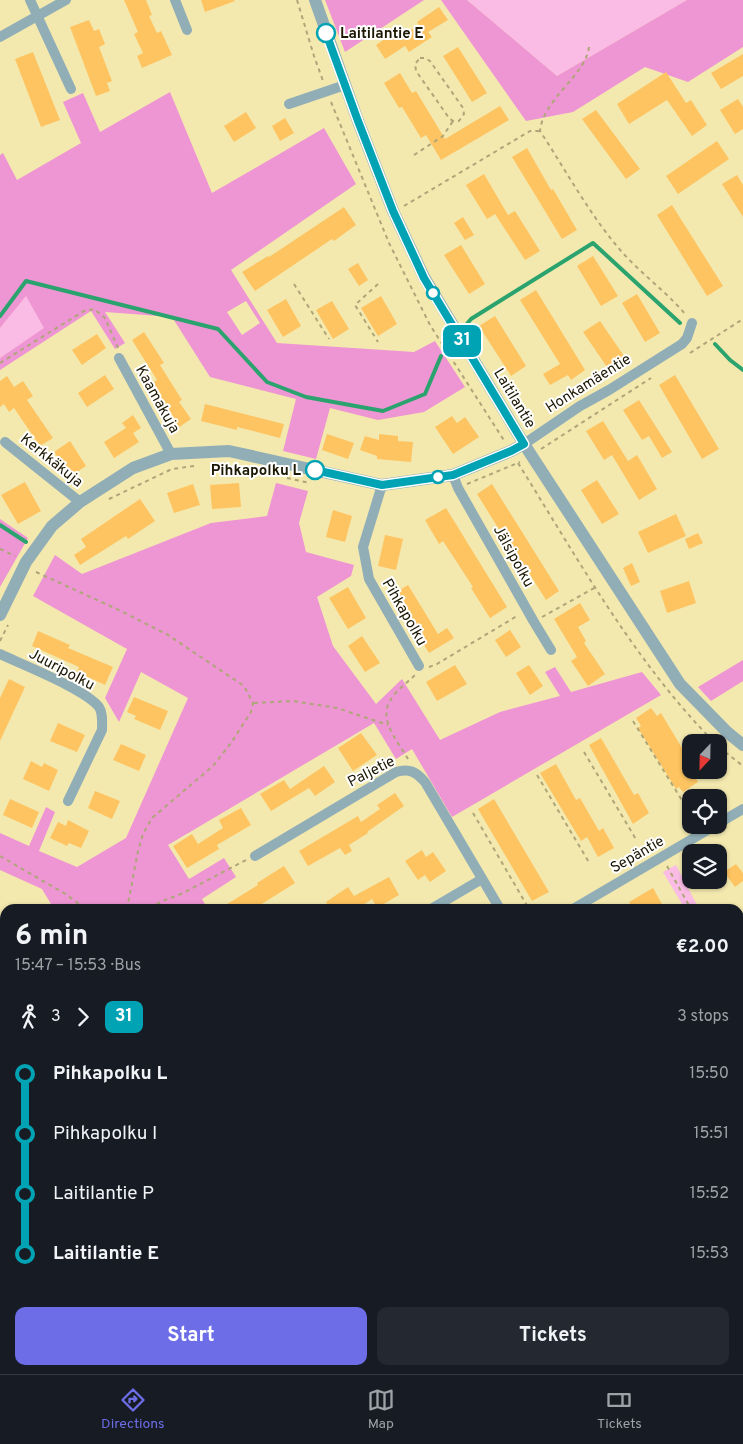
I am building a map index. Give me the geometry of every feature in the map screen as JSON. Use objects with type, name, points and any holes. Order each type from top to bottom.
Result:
[{"type":"street","points":[[30,0],[71,89]]},
{"type":"street","points":[[0,37],[66,0]]},
{"type":"street","points":[[175,0],[187,30]]},
{"type":"street","name":"Laitilantie","points":[[315,0],[393,211],[424,278],[524,444],[680,684],[727,732],[743,745]]},
{"type":"street","points":[[289,104],[345,85]]},
{"type":"street","name":"Honkamäentie","points":[[5,618],[26,562],[52,526],[80,502],[132,468],[171,454],[229,451],[382,485],[453,475],[524,444],[580,406],[682,344],[687,338],[692,323]]},
{"type":"street","name":"Kaamakuja","points":[[119,358],[171,454]]},
{"type":"street","name":"Kerkkäkuja","points":[[5,442],[80,502]]},
{"type":"street","name":"Jälsipolku","points":[[453,475],[458,488],[551,650]]},
{"type":"street","name":"Pihkapolku","points":[[382,485],[363,547],[369,579],[419,666]]},
{"type":"street","name":"Juuripolku","points":[[0,654],[82,693],[99,708],[102,730],[68,801]]},
{"type":"street","name":"Paljetie","points":[[255,856],[396,772],[405,769],[416,772],[425,782],[497,904]]},
{"type":"street","name":"Sepäntie","points":[[727,818],[743,809]]},
{"type":"street","name":"Sepäntie","points":[[582,904],[700,834]]},
{"type":"street","points":[[440,904],[482,879]]},
{"type":"path","points":[[589,47],[581,66],[551,105],[541,123],[540,131],[617,247],[676,303],[692,323]]},
{"type":"path","points":[[414,155],[443,136],[453,121],[462,119],[464,114],[463,108],[428,59],[420,58],[416,61],[415,69],[453,121]]},
{"type":"path","points":[[393,211],[530,131],[540,131]]},
{"type":"path","points":[[294,284],[329,339]]},
{"type":"path","points":[[378,284],[355,305],[378,342]]},
{"type":"path","points":[[0,363],[84,312],[94,309],[104,318],[118,347],[119,358]]},
{"type":"path","points":[[688,354],[743,319]]},
{"type":"path","points":[[458,488],[518,463],[651,378]]},
{"type":"path","points":[[106,501],[172,470],[196,466]]},
{"type":"path","points":[[283,477],[312,483]]},
{"type":"path","points":[[0,549],[26,562],[35,572],[121,611],[168,635],[244,686],[253,703],[250,712],[231,743],[213,766],[152,818],[143,834],[138,851],[128,904]]},
{"type":"path","points":[[534,622],[596,587]]},
{"type":"path","points":[[416,772],[388,725],[386,715],[390,701],[415,675],[419,666],[427,668],[437,664],[527,610]]},
{"type":"path","points":[[0,639],[5,618]]},
{"type":"path","points":[[253,703],[293,701],[337,708],[388,725]]},
{"type":"path","points":[[633,720],[682,800]]},
{"type":"path","points":[[584,752],[637,841]]},
{"type":"path","points":[[728,754],[743,766]]},
{"type":"path","points":[[537,775],[590,864]]},
{"type":"path","points":[[473,813],[526,904]]},
{"type":"path","points":[[0,856],[56,888],[79,904]]},
{"type":"path","points":[[157,904],[181,894],[255,856]]},
{"type":"path","points":[[662,857],[688,904]]},
{"type":"shaded area","points":[[325,0],[424,0],[345,52]]},
{"type":"shaded area","points":[[441,0],[467,0],[557,76],[687,0],[743,0],[743,47],[688,82],[645,67],[573,112],[526,121]]},
{"type":"shaded area","points":[[467,0],[687,0],[557,76]]},
{"type":"shaded area","points":[[170,92],[212,193],[324,128],[356,184],[231,270],[277,343],[414,352],[435,341],[465,387],[424,412],[378,420],[330,408],[316,459],[283,451],[296,399],[210,377],[172,317],[105,312],[125,343],[115,349],[91,311],[0,370],[0,358],[44,328],[26,296],[0,328],[0,155],[3,153],[17,180],[81,143],[63,102],[83,93],[100,132]],"holes":[[[246,301],[260,323],[242,335],[227,312]]]},
{"type":"shaded area","points":[[26,295],[45,328],[0,358],[0,328]]},
{"type":"shaded area","points":[[276,483],[308,491],[299,523],[306,552],[354,565],[351,576],[317,597],[333,646],[376,704],[402,679],[440,740],[500,712],[560,696],[545,672],[555,667],[571,692],[642,672],[661,695],[452,817],[412,749],[396,759],[374,723],[168,845],[189,879],[224,858],[236,877],[202,899],[205,904],[51,904],[42,889],[0,870],[0,833],[29,846],[46,807],[55,812],[39,851],[77,867],[126,838],[188,698],[141,672],[119,722],[105,698],[127,649],[33,596],[55,555],[82,574],[211,523],[267,516]]},
{"type":"shaded area","points":[[0,519],[28,538],[0,587]]},
{"type":"shaded area","points":[[743,660],[743,681],[711,701],[698,687]]},
{"type":"shaded area","points":[[676,865],[682,876],[682,889],[689,889],[696,904],[682,904],[663,872]]},
{"type":"building","points":[[124,0],[146,0],[152,15],[149,16],[157,33],[161,31],[172,55],[142,68],[137,56],[143,53],[134,34],[138,32]]},
{"type":"building","points":[[201,0],[234,0],[235,1],[205,12]]},
{"type":"building","points":[[439,7],[448,20],[428,32],[432,37],[409,52],[405,46],[385,59],[376,45],[396,31],[400,37],[419,25],[417,22]]},
{"type":"building","points":[[89,20],[94,31],[99,29],[105,44],[99,47],[112,81],[107,83],[110,91],[96,96],[70,27]]},
{"type":"building","points":[[458,47],[487,93],[472,102],[443,56]]},
{"type":"building","points":[[33,52],[60,120],[41,127],[15,59]]},
{"type":"building","points":[[743,54],[743,76],[721,89],[711,73]]},
{"type":"building","points":[[666,72],[686,103],[691,100],[707,125],[692,136],[667,100],[629,124],[617,104]]},
{"type":"building","points":[[400,73],[412,93],[416,91],[445,139],[500,106],[509,120],[441,160],[426,135],[421,138],[402,107],[399,108],[384,83]]},
{"type":"building","points":[[738,99],[743,107],[743,129],[735,134],[720,110]]},
{"type":"building","points":[[596,110],[640,169],[626,179],[582,119]]},
{"type":"building","points":[[246,112],[256,128],[234,142],[224,126]]},
{"type":"building","points":[[285,118],[294,133],[280,141],[272,126]]},
{"type":"building","points":[[717,141],[729,159],[678,194],[666,176]]},
{"type":"building","points":[[527,148],[577,230],[562,239],[512,157]]},
{"type":"building","points":[[484,174],[508,215],[515,211],[540,251],[525,260],[495,214],[487,219],[466,185]]},
{"type":"building","points":[[737,175],[743,185],[743,217],[722,184]]},
{"type":"building","points":[[672,205],[723,286],[707,296],[657,215]]},
{"type":"building","points":[[344,207],[356,225],[255,291],[242,272],[269,257]]},
{"type":"building","points":[[463,217],[474,235],[465,240],[454,223]]},
{"type":"building","points":[[461,245],[485,284],[469,294],[444,255]]},
{"type":"building","points":[[593,256],[618,296],[601,306],[577,266]]},
{"type":"building","points":[[358,263],[368,280],[359,286],[348,269]]},
{"type":"building","points":[[536,290],[585,370],[571,380],[568,375],[550,385],[543,374],[560,364],[520,300]]},
{"type":"building","points":[[637,294],[660,333],[645,342],[622,303]]},
{"type":"building","points":[[381,296],[397,324],[378,336],[361,308]]},
{"type":"building","points":[[286,299],[301,326],[283,337],[267,310]]},
{"type":"building","points":[[332,301],[349,329],[333,339],[316,310]]},
{"type":"building","points":[[495,316],[526,366],[511,376],[479,326]]},
{"type":"building","points":[[600,321],[624,356],[607,367],[583,332]]},
{"type":"building","points":[[144,332],[164,363],[160,365],[182,400],[179,402],[191,419],[175,430],[162,409],[166,405],[152,383],[157,380],[132,340]]},
{"type":"building","points":[[97,334],[106,348],[82,365],[72,350]]},
{"type":"building","points":[[105,375],[114,389],[87,407],[78,393]]},
{"type":"building","points":[[675,375],[719,449],[702,459],[659,385]]},
{"type":"building","points":[[7,376],[14,387],[23,381],[33,396],[27,400],[53,438],[40,446],[14,408],[9,412],[4,404],[0,407],[0,381]]},
{"type":"building","points":[[639,400],[672,452],[662,458],[649,436],[642,440],[623,410]]},
{"type":"building","points":[[205,404],[284,424],[280,438],[237,427],[237,430],[201,421]]},
{"type":"building","points":[[133,415],[141,428],[133,433],[139,442],[114,458],[104,442],[126,428],[122,423]]},
{"type":"building","points":[[452,416],[457,423],[465,417],[479,437],[453,454],[435,427]]},
{"type":"building","points":[[603,421],[628,461],[637,455],[657,489],[639,500],[612,455],[604,460],[586,431]]},
{"type":"building","points":[[327,434],[354,443],[348,459],[322,450]]},
{"type":"building","points":[[379,434],[398,436],[398,441],[413,442],[411,462],[377,459],[377,456],[360,450],[365,436],[379,440]]},
{"type":"building","points":[[70,441],[86,466],[71,476],[54,452]]},
{"type":"building","points":[[597,480],[619,514],[602,524],[581,490]]},
{"type":"building","points":[[25,482],[41,511],[18,524],[1,495]]},
{"type":"building","points":[[239,483],[241,507],[212,509],[210,485]]},
{"type":"building","points":[[193,484],[200,505],[174,513],[167,493]]},
{"type":"building","points":[[492,484],[559,591],[546,600],[522,562],[520,563],[477,494]]},
{"type":"building","points":[[140,499],[155,521],[128,539],[126,536],[80,565],[74,555],[86,547],[81,539]]},
{"type":"building","points":[[446,508],[507,607],[490,618],[471,588],[473,587],[443,541],[439,544],[425,520]]},
{"type":"building","points":[[333,510],[352,516],[345,542],[326,537]]},
{"type":"building","points":[[676,514],[686,536],[648,553],[638,532]]},
{"type":"building","points":[[698,533],[703,543],[689,549],[685,539]]},
{"type":"building","points":[[385,535],[403,539],[396,570],[378,566]]},
{"type":"building","points":[[632,563],[640,582],[631,586],[623,568]]},
{"type":"building","points":[[689,581],[696,603],[667,613],[660,591]]},
{"type":"building","points":[[408,585],[438,634],[447,628],[454,638],[429,653],[393,594]]},
{"type":"building","points":[[348,587],[366,618],[348,629],[329,598]]},
{"type":"building","points":[[580,603],[590,620],[578,627],[586,641],[584,643],[605,674],[588,686],[571,661],[577,657],[554,619]]},
{"type":"building","points":[[510,630],[521,647],[506,657],[495,640]]},
{"type":"building","points":[[38,631],[70,645],[68,648],[113,667],[105,685],[77,672],[79,667],[32,646]]},
{"type":"building","points":[[362,636],[380,663],[365,672],[348,646]]},
{"type":"building","points":[[455,665],[467,684],[437,701],[426,682]]},
{"type":"building","points":[[529,665],[543,686],[530,695],[516,673]]},
{"type":"building","points":[[9,679],[25,687],[0,741],[0,698]]},
{"type":"building","points":[[134,697],[168,711],[160,730],[134,719],[136,716],[127,712]]},
{"type":"building","points":[[651,708],[657,716],[661,713],[682,748],[682,779],[696,779],[698,782],[688,789],[682,789],[682,791],[679,787],[676,789],[638,728],[641,726],[636,718]]},
{"type":"building","points":[[58,723],[85,735],[77,752],[50,741]]},
{"type":"building","points":[[361,733],[377,755],[353,771],[338,748]]},
{"type":"building","points":[[601,738],[634,795],[638,793],[649,813],[633,824],[589,745]]},
{"type":"building","points":[[121,744],[146,755],[139,771],[113,760]]},
{"type":"building","points":[[31,761],[42,767],[44,763],[58,770],[49,791],[23,779]]},
{"type":"building","points":[[556,764],[576,800],[580,798],[599,831],[603,828],[614,848],[598,857],[587,837],[581,841],[540,773]]},
{"type":"building","points":[[324,766],[335,782],[315,796],[309,788],[271,811],[260,794],[284,780],[290,789]]},
{"type":"building","points":[[95,791],[120,801],[112,819],[88,808]]},
{"type":"building","points":[[395,793],[404,806],[349,845],[352,851],[345,855],[340,848],[308,866],[299,851],[358,816],[361,822],[380,809],[377,805]]},
{"type":"building","points":[[10,799],[39,812],[32,828],[3,815]]},
{"type":"building","points":[[494,799],[549,892],[532,901],[478,809]]},
{"type":"building","points":[[241,808],[251,825],[217,845],[219,849],[187,868],[173,846],[192,834],[198,844],[223,828],[219,820]]},
{"type":"building","points":[[68,820],[89,831],[81,848],[69,843],[67,846],[50,838],[58,822],[66,826]]},
{"type":"building","points":[[422,850],[426,857],[433,852],[446,871],[430,882],[425,875],[418,880],[405,861]]},
{"type":"building","points":[[736,864],[743,873],[743,881],[735,887],[727,876],[727,870]]},
{"type":"building","points":[[284,866],[295,883],[262,904],[227,904],[258,885],[257,883]]},
{"type":"building","points":[[389,877],[399,895],[384,904],[375,904],[372,899],[364,904],[327,904],[326,902],[348,887],[354,896]]},
{"type":"building","points":[[653,888],[662,904],[630,904],[629,902]]},
{"type":"waterway","points":[[466,325],[471,319],[593,243],[680,323]]},
{"type":"waterway","points":[[0,316],[26,281],[218,329],[267,382],[306,397],[383,411],[425,394],[441,356]]},
{"type":"waterway","points":[[715,344],[730,360],[743,370]]},
{"type":"waterway","points":[[0,525],[26,542]]},
{"type":"bus line","name":"31","points":[[315,470],[382,485],[453,475],[524,444],[424,278],[393,211],[326,33]]},
{"type":"place","name":"Laitilantie E","points":[[326,33]]},
{"type":"place","name":"Pihkapolku L","points":[[315,470]]}]
